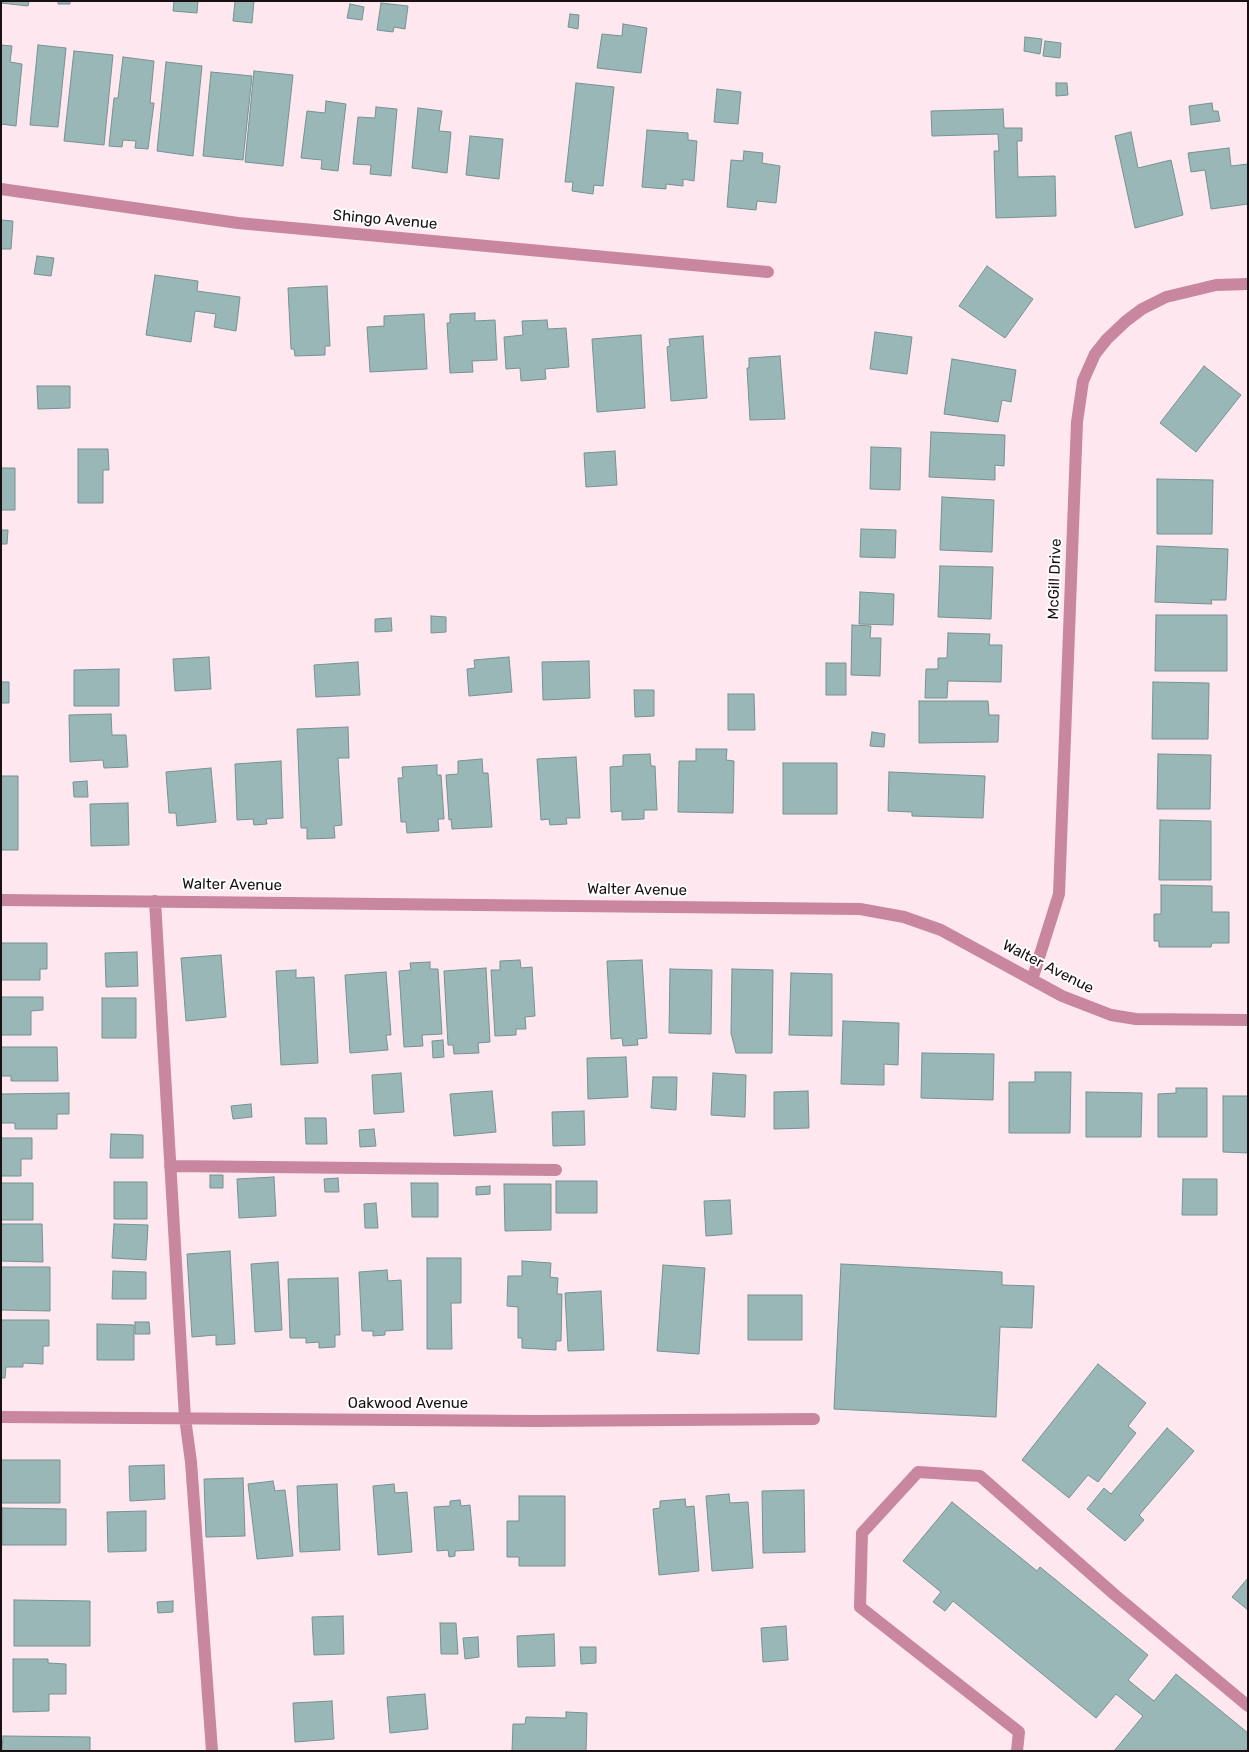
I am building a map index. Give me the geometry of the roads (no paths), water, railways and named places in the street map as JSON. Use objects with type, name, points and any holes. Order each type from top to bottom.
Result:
[{"type":"street","name":"Shingo Avenue","points":[[1,189],[238,223],[768,272]]},
{"type":"street","name":"McGill Drive","points":[[1032,980],[1059,894],[1077,432],[1083,381],[1096,354],[1107,339],[1142,309],[1166,297],[1216,285],[1248,284]]},
{"type":"street","name":"Walter Avenue","points":[[1,900],[155,900],[860,909],[904,917],[941,930],[1062,996],[1111,1015],[1136,1019],[1248,1020]]},
{"type":"street","points":[[155,900],[185,1418],[194,1498],[212,1751]]},
{"type":"street","points":[[170,1166],[556,1170]]},
{"type":"street","name":"Oakwood Avenue","points":[[1,1417],[536,1421],[814,1419]]},
{"type":"street","points":[[1017,1751],[1020,1732],[860,1607],[862,1533],[918,1472],[980,1476],[1115,1595],[1248,1706]]}]
